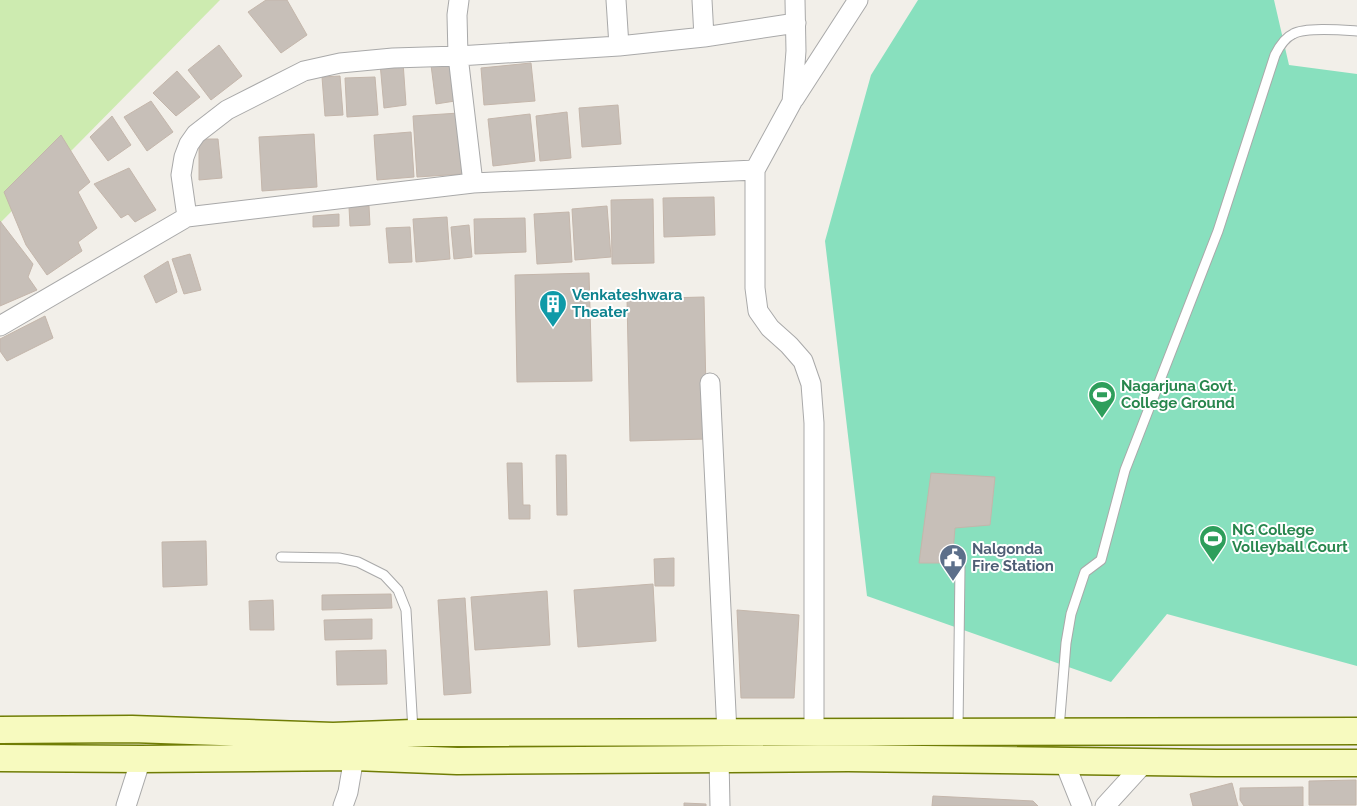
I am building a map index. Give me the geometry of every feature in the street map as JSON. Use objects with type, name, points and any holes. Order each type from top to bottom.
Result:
[{"type":"main road","points":[[0,730],[132,729],[332,736],[413,733],[1357,731]]},
{"type":"main road","points":[[0,758],[354,757],[457,760],[848,758],[1357,763]]},
{"type":"street","points":[[459,0],[457,15],[458,56],[473,184]]},
{"type":"street","points":[[616,0],[619,46]]},
{"type":"street","points":[[702,0],[704,37]]},
{"type":"street","points":[[792,102],[796,50],[795,0]]},
{"type":"street","points":[[814,733],[814,424],[811,384],[803,361],[770,328],[758,310],[755,288],[756,170],[792,102],[858,0]]},
{"type":"street","points":[[187,217],[181,175],[189,144],[196,134],[227,110],[304,71],[340,63],[393,58],[619,46],[704,37],[796,23]]},
{"type":"street","points":[[0,326],[187,217],[473,184],[756,170]]},
{"type":"street","points":[[710,384],[727,733]]},
{"type":"street","points":[[343,806],[348,792],[354,757]]},
{"type":"street","points":[[126,806],[141,759]]},
{"type":"street","points":[[719,759],[720,806]]},
{"type":"street","points":[[1064,760],[1082,806]]},
{"type":"street","points":[[1105,806],[1146,761]]},
{"type":"lane","points":[[1059,732],[1066,643],[1071,614],[1085,572],[1100,560],[1125,470],[1218,231],[1275,55],[1279,46],[1294,33],[1332,29],[1357,30]]},
{"type":"lane","points":[[281,557],[339,558],[358,562],[384,575],[398,590],[406,610],[413,733]]},
{"type":"lane","points":[[958,732],[960,567]]},
{"type":"green space","points":[[0,0],[220,0],[0,223]]},
{"type":"green space","name":"Nagarjuna Govt. College Ground","points":[[918,0],[1274,0],[1289,65],[1357,74],[1357,666],[1167,614],[1111,682],[867,596],[825,241],[871,75]]},
{"type":"building","points":[[266,0],[287,0],[307,35],[281,53],[248,12]]},
{"type":"building","points":[[219,45],[242,76],[211,100],[188,70]]},
{"type":"building","points":[[403,62],[406,105],[384,108],[380,63]]},
{"type":"building","points":[[531,63],[535,101],[484,105],[481,68]]},
{"type":"building","points":[[431,65],[451,65],[455,101],[436,104]]},
{"type":"building","points":[[177,71],[200,97],[176,116],[153,93]]},
{"type":"building","points":[[340,76],[343,115],[325,116],[322,77]]},
{"type":"building","points":[[375,77],[378,115],[347,117],[345,78]]},
{"type":"building","points":[[151,101],[173,132],[147,151],[124,117]]},
{"type":"building","points":[[618,105],[621,144],[582,147],[579,108]]},
{"type":"building","points":[[567,112],[571,158],[540,161],[536,116]]},
{"type":"building","points":[[459,113],[463,174],[417,177],[413,116]]},
{"type":"building","points":[[530,114],[535,161],[493,166],[488,119]]},
{"type":"building","points":[[112,116],[131,145],[108,161],[90,137]]},
{"type":"building","points":[[411,132],[414,177],[377,180],[374,135]]},
{"type":"building","points":[[314,134],[317,187],[262,191],[259,137]]},
{"type":"building","points":[[61,135],[90,182],[78,192],[97,228],[78,242],[82,251],[47,275],[26,245],[4,192]]},
{"type":"building","points":[[199,139],[218,139],[222,178],[199,180]]},
{"type":"building","points":[[129,168],[156,210],[135,222],[128,214],[121,218],[94,184]]},
{"type":"building","points":[[714,197],[715,235],[664,237],[663,198]]},
{"type":"building","points":[[653,199],[654,263],[612,264],[611,200]]},
{"type":"building","points":[[369,206],[370,225],[350,226],[349,207]]},
{"type":"building","points":[[607,206],[611,257],[575,260],[572,209]]},
{"type":"building","points":[[569,212],[572,262],[537,264],[534,214]]},
{"type":"building","points":[[339,214],[339,226],[313,227],[313,216]]},
{"type":"building","points":[[447,217],[450,259],[416,262],[413,219]]},
{"type":"building","points":[[525,218],[526,252],[475,254],[474,219]]},
{"type":"building","points":[[0,221],[33,264],[28,277],[37,290],[0,306]]},
{"type":"building","points":[[469,225],[472,257],[454,259],[451,227]]},
{"type":"building","points":[[410,227],[412,262],[389,263],[386,228]]},
{"type":"building","points":[[190,254],[201,290],[184,294],[172,259]]},
{"type":"building","points":[[168,261],[177,292],[156,303],[144,276]]},
{"type":"building","name":"Venkateshwara Theater","points":[[589,273],[592,381],[517,382],[515,275]]},
{"type":"building","points":[[704,297],[707,439],[630,441],[627,299]]},
{"type":"building","points":[[45,316],[53,338],[7,361],[0,351],[0,339]]},
{"type":"building","points":[[556,455],[566,455],[567,515],[557,515]]},
{"type":"building","points":[[507,463],[522,463],[523,505],[530,505],[530,519],[509,519]]},
{"type":"building","points":[[931,473],[995,477],[990,525],[955,528],[952,563],[919,563]]},
{"type":"building","points":[[206,541],[207,585],[163,587],[162,542]]},
{"type":"building","points":[[674,558],[674,586],[655,586],[654,559]]},
{"type":"building","points":[[653,584],[656,641],[578,647],[574,590]]},
{"type":"building","points":[[547,591],[550,645],[475,650],[471,597]]},
{"type":"building","points":[[391,594],[392,608],[322,610],[322,595]]},
{"type":"building","points":[[465,598],[471,693],[444,695],[438,600]]},
{"type":"building","points":[[273,600],[274,630],[250,630],[249,601]]},
{"type":"building","points":[[737,610],[799,615],[794,698],[741,698]]},
{"type":"building","points":[[372,619],[372,639],[325,640],[324,620]]},
{"type":"building","points":[[386,650],[387,684],[337,685],[336,651]]},
{"type":"building","points":[[1356,780],[1356,805],[1309,805],[1309,781]]},
{"type":"building","points":[[1232,783],[1238,806],[1193,806],[1190,794]]},
{"type":"building","points":[[1303,787],[1303,806],[1244,806],[1240,800],[1240,788]]},
{"type":"building","points":[[933,796],[1033,801],[1038,806],[932,806]]},
{"type":"building","points":[[684,803],[706,804],[706,806],[684,806]]},
{"type":"place","name":"Venkateshwara Theater","points":[[553,328]]},
{"type":"place","name":"Nagarjuna Govt. College Ground","points":[[1102,419]]},
{"type":"place","name":"NG College Volleyball Court","points":[[1213,563]]},
{"type":"place","name":"Nalgonda Fire Station","points":[[953,582]]}]
